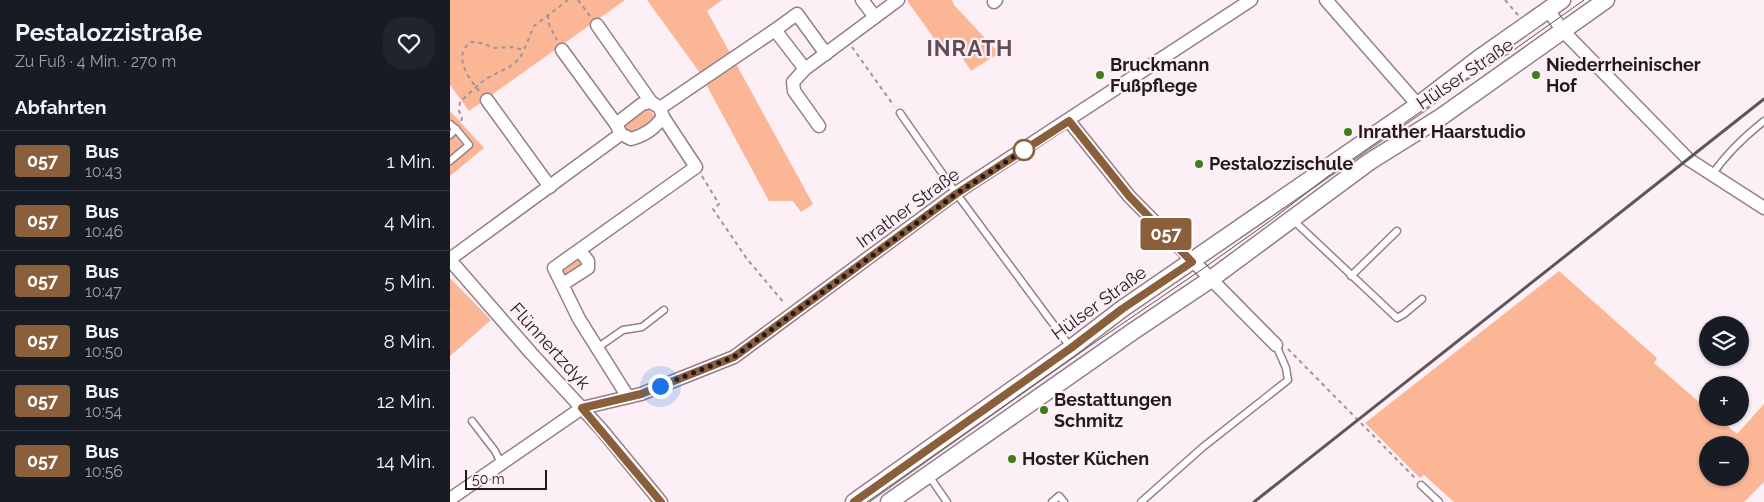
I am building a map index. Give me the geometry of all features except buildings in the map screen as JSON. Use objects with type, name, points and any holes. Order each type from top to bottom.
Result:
[{"type":"street","points":[[862,0],[875,17]]},
{"type":"street","points":[[819,126],[794,91],[793,82],[804,69],[898,0]]},
{"type":"street","name":"Inrather Straße","points":[[450,499],[582,408],[641,394],[734,357],[956,194],[1251,0]]},
{"type":"street","name":"Hülser Straße","points":[[1326,0],[1418,105]]},
{"type":"street","name":"Hülser Straße","points":[[854,502],[1071,348],[1122,309],[1418,105],[1526,24],[1562,0]]},
{"type":"street","name":"Hülser Straße","points":[[889,502],[1128,335],[1212,279],[1369,162],[1404,138],[1441,117],[1606,0]]},
{"type":"street","points":[[1548,10],[1563,31],[1680,151],[1712,175],[1764,208]]},
{"type":"street","points":[[562,50],[618,129],[631,139],[642,136],[656,126],[658,109],[797,14],[826,54]]},
{"type":"street","points":[[597,25],[658,109],[696,167],[554,268],[597,348],[628,397]]},
{"type":"street","points":[[775,30],[804,69]]},
{"type":"street","points":[[488,100],[550,187]]},
{"type":"street","points":[[450,259],[550,187],[618,129],[642,104],[658,109]]},
{"type":"street","points":[[1069,121],[1129,196],[1192,262],[1212,279],[1276,345]]},
{"type":"street","points":[[562,284],[588,268],[588,261],[580,251]]},
{"type":"street","name":"Flünnertzdyk","points":[[450,259],[531,353],[582,408],[661,502]]},
{"type":"lane","points":[[900,113],[956,194],[1071,348]]},
{"type":"lane","points":[[1712,175],[1743,139],[1764,121]]},
{"type":"lane","points":[[450,124],[469,145],[450,161]]},
{"type":"lane","points":[[450,135],[456,130]]},
{"type":"lane","points":[[1292,219],[1397,318],[1422,299]]},
{"type":"lane","points":[[1351,276],[1397,231]]},
{"type":"lane","points":[[597,348],[623,330],[642,327],[664,310]]},
{"type":"lane","points":[[1141,502],[1203,447],[1288,380],[1286,368],[1276,345]]},
{"type":"lane","points":[[472,420],[496,451],[501,463]]},
{"type":"lane","points":[[928,475],[947,502]]},
{"type":"lane","points":[[1421,485],[1439,502]]},
{"type":"lane","points":[[1052,502],[1059,496],[1064,502]]},
{"type":"path","points":[[456,130],[462,118],[459,111],[460,102],[490,77],[512,67],[521,58],[534,26],[568,0]]},
{"type":"path","points":[[578,0],[597,25]]},
{"type":"path","points":[[1505,0],[1526,24]]},
{"type":"path","points":[[548,15],[549,26],[562,50]]},
{"type":"path","points":[[847,38],[900,113]]},
{"type":"path","points":[[477,88],[463,67],[462,58],[466,46],[471,42],[495,48],[512,47],[524,50]]},
{"type":"path","points":[[696,167],[719,204],[713,209],[746,259],[793,314]]},
{"type":"path","points":[[1276,345],[1286,347],[1421,485]]},
{"type":"shaded area","points":[[450,0],[625,0],[469,111],[450,85]]},
{"type":"shaded area","points":[[647,0],[722,0],[707,11],[813,204],[801,212],[793,201],[769,201],[700,73]]},
{"type":"shaded area","points":[[908,0],[952,0],[954,5],[999,53],[971,71],[956,48],[946,55]]},
{"type":"shaded area","points":[[647,108],[656,117],[653,125],[628,134],[624,123]]},
{"type":"shaded area","points":[[450,111],[484,148],[450,176]]},
{"type":"shaded area","points":[[577,257],[582,260],[583,266],[565,276],[562,267]]},
{"type":"shaded area","points":[[1559,271],[1657,358],[1654,363],[1699,402],[1699,426],[1727,426],[1737,434],[1744,426],[1749,426],[1749,421],[1764,404],[1764,482],[1744,502],[1454,502],[1424,475],[1420,478],[1365,423]]},
{"type":"shaded area","points":[[450,278],[491,320],[450,356]]},
{"type":"tram line","points":[[867,502],[1201,270],[1270,221],[1327,177],[1584,0]]},
{"type":"railway","points":[[1254,502],[1764,99]]},
{"type":"bus line","name":"057","points":[[661,502],[582,408],[641,394],[734,357],[956,194],[1069,121],[1129,196],[1192,262],[1122,309],[1071,348],[854,502]]},
{"type":"place","name":"Bruckmann Fußpflege","points":[[1100,75]]},
{"type":"place","name":"Niederrheinischer Hof","points":[[1536,75]]},
{"type":"place","name":"Inrather Haarstudio","points":[[1348,132]]},
{"type":"place","name":"Pestalozzischule","points":[[1199,164]]},
{"type":"place","name":"Bestattungen Schmitz","points":[[1044,410]]},
{"type":"place","name":"Hoster Küchen","points":[[1012,459]]},
{"type":"district","name":"INRATH","points":[[970,48]]},
{"type":"route","points":[[660,386],[734,357],[956,194],[1024,150]]}]
